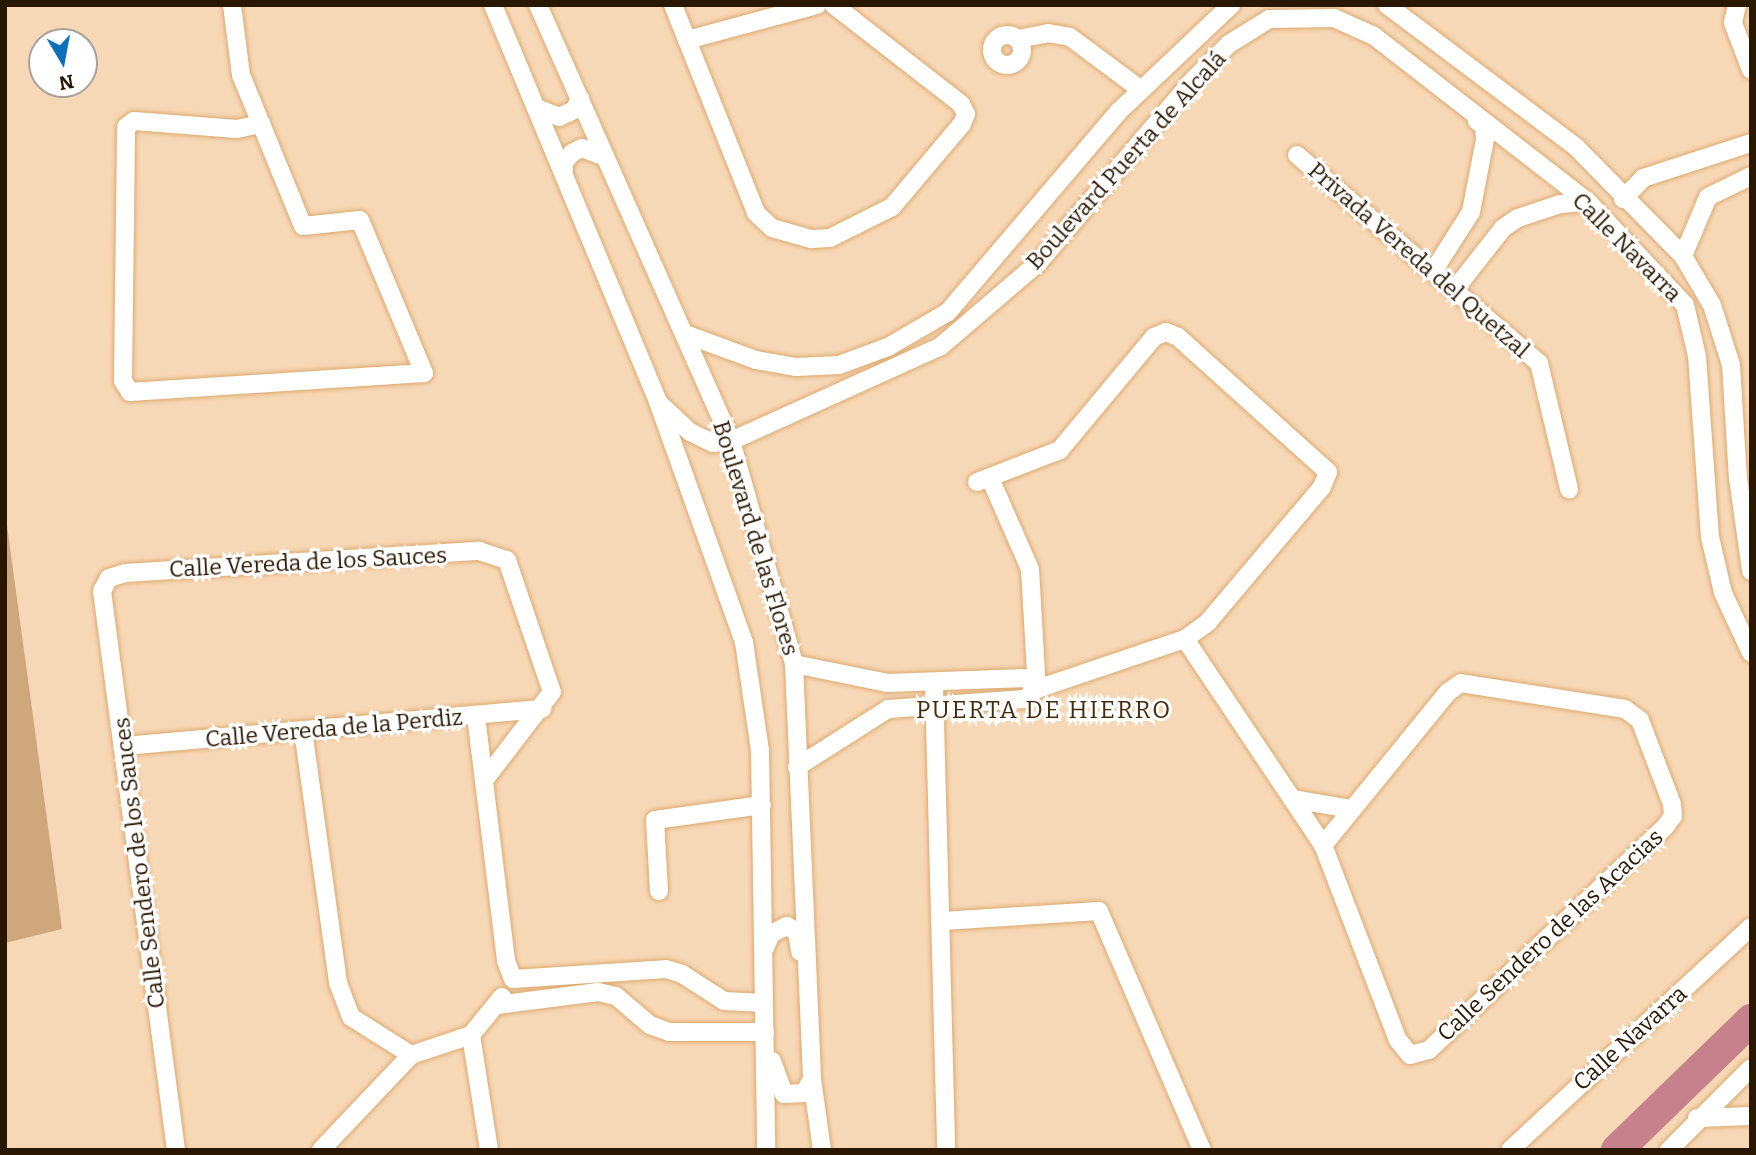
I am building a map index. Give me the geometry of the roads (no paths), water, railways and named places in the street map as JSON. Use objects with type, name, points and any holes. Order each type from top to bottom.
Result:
[{"type":"street","points":[[232,5],[241,75],[303,226],[360,219],[424,373],[130,392],[123,382],[126,127],[134,121],[237,129],[261,124]]},
{"type":"street","name":"Boulevard de las Flores","points":[[493,5],[658,402],[744,642],[758,717],[762,805],[766,1150]]},
{"type":"street","name":"Boulevard de las Flores","points":[[538,5],[731,441],[794,664],[812,1079],[822,1150]]},
{"type":"street","points":[[673,5],[756,213],[772,228],[830,238],[892,207],[962,124],[966,114],[961,104],[834,5]]},
{"type":"street","points":[[687,40],[817,5]]},
{"type":"street","name":"Boulevard Puerta de Alcalá","points":[[685,334],[756,360],[796,367],[839,365],[887,347],[948,312],[1141,90],[1231,5]]},
{"type":"street","points":[[1256,5],[1269,19]]},
{"type":"street","points":[[1334,18],[1348,5]]},
{"type":"street","name":"Calle Navarra","points":[[1387,5],[1576,147],[1623,199],[1683,256],[1712,305],[1731,365],[1738,478],[1751,571]]},
{"type":"street","points":[[1737,5],[1732,23],[1751,70]]},
{"type":"street","name":"Calle Navarra","points":[[1269,19],[1334,18],[1374,36],[1475,119],[1588,202],[1685,306],[1697,356],[1710,537],[1723,593],[1751,653]]},
{"type":"street","name":"Boulevard Puerta de Alcalá","points":[[731,441],[941,346],[1038,263],[1194,79],[1229,44],[1269,19]]},
{"type":"street","points":[[1018,39],[1048,33],[1070,37],[1141,90]]},
{"type":"street","points":[[536,108],[559,117],[574,110],[580,99]]},
{"type":"street","points":[[1434,270],[1471,212],[1485,139],[1485,126],[1475,119]]},
{"type":"street","points":[[1623,199],[1643,178],[1751,143]]},
{"type":"street","points":[[564,177],[564,162],[572,153],[582,149],[603,156]]},
{"type":"street","name":"Privada Vereda del Quetzal","points":[[1297,155],[1456,288],[1539,363],[1569,489]]},
{"type":"street","points":[[1683,256],[1708,197],[1751,176]]},
{"type":"street","points":[[1456,288],[1503,228],[1518,218],[1560,204],[1588,202]]},
{"type":"street","points":[[797,768],[873,715],[935,704],[1025,699],[1037,690],[1185,639],[1208,622],[1322,487],[1328,472],[1178,337],[1166,332],[1154,337],[1060,450],[984,480],[1030,569],[1037,690]]},
{"type":"street","points":[[658,402],[690,432],[713,443],[731,441]]},
{"type":"street","name":"Calle Vereda de los Sauces","points":[[109,579],[125,573],[479,551],[507,561],[552,692],[542,709]]},
{"type":"street","name":"Calle Sendero de los Sauces","points":[[109,579],[102,591],[125,746],[176,1150]]},
{"type":"street","name":"Calle Sendero de las Acacias","points":[[1185,639],[1323,845],[1398,1040],[1409,1055],[1429,1050],[1673,816],[1640,720],[1625,709],[1477,682],[1461,683],[1448,692],[1323,845]]},
{"type":"street","points":[[794,664],[870,681],[934,684],[1026,678],[1037,690]]},
{"type":"street","points":[[934,684],[943,921],[946,1150]]},
{"type":"street","points":[[485,779],[542,709]]},
{"type":"street","name":"Calle Vereda de la Perdiz","points":[[125,746],[542,709]]},
{"type":"street","points":[[476,716],[506,961],[513,979]]},
{"type":"street","points":[[303,730],[338,983],[351,1017],[411,1055]]},
{"type":"street","points":[[1292,799],[1352,809]]},
{"type":"street","points":[[659,891],[655,820],[762,805]]},
{"type":"street","points":[[943,921],[1099,911],[1202,1150]]},
{"type":"street","name":"Calle Navarra","points":[[1510,1150],[1751,927]]},
{"type":"street","points":[[763,951],[776,929],[793,928],[810,989]]},
{"type":"street","points":[[513,979],[666,969],[682,974],[724,1002],[764,1003]]},
{"type":"street","points":[[321,1150],[411,1055],[471,1035],[497,1005],[513,979]]},
{"type":"street","points":[[497,1005],[598,992],[616,996],[650,1025],[669,1032],[765,1037],[784,1094],[804,1093],[812,1079]]},
{"type":"street","points":[[471,1035],[489,1150]]},
{"type":"street","points":[[1669,1150],[1697,1118],[1751,1068]]},
{"type":"street","points":[[1697,1118],[1751,1116]]},
{"type":"waterway","points":[[1617,1150],[1751,1020]]},
{"type":"district","name":"PUERTA DE HIERRO","points":[[1044,711]]}]
